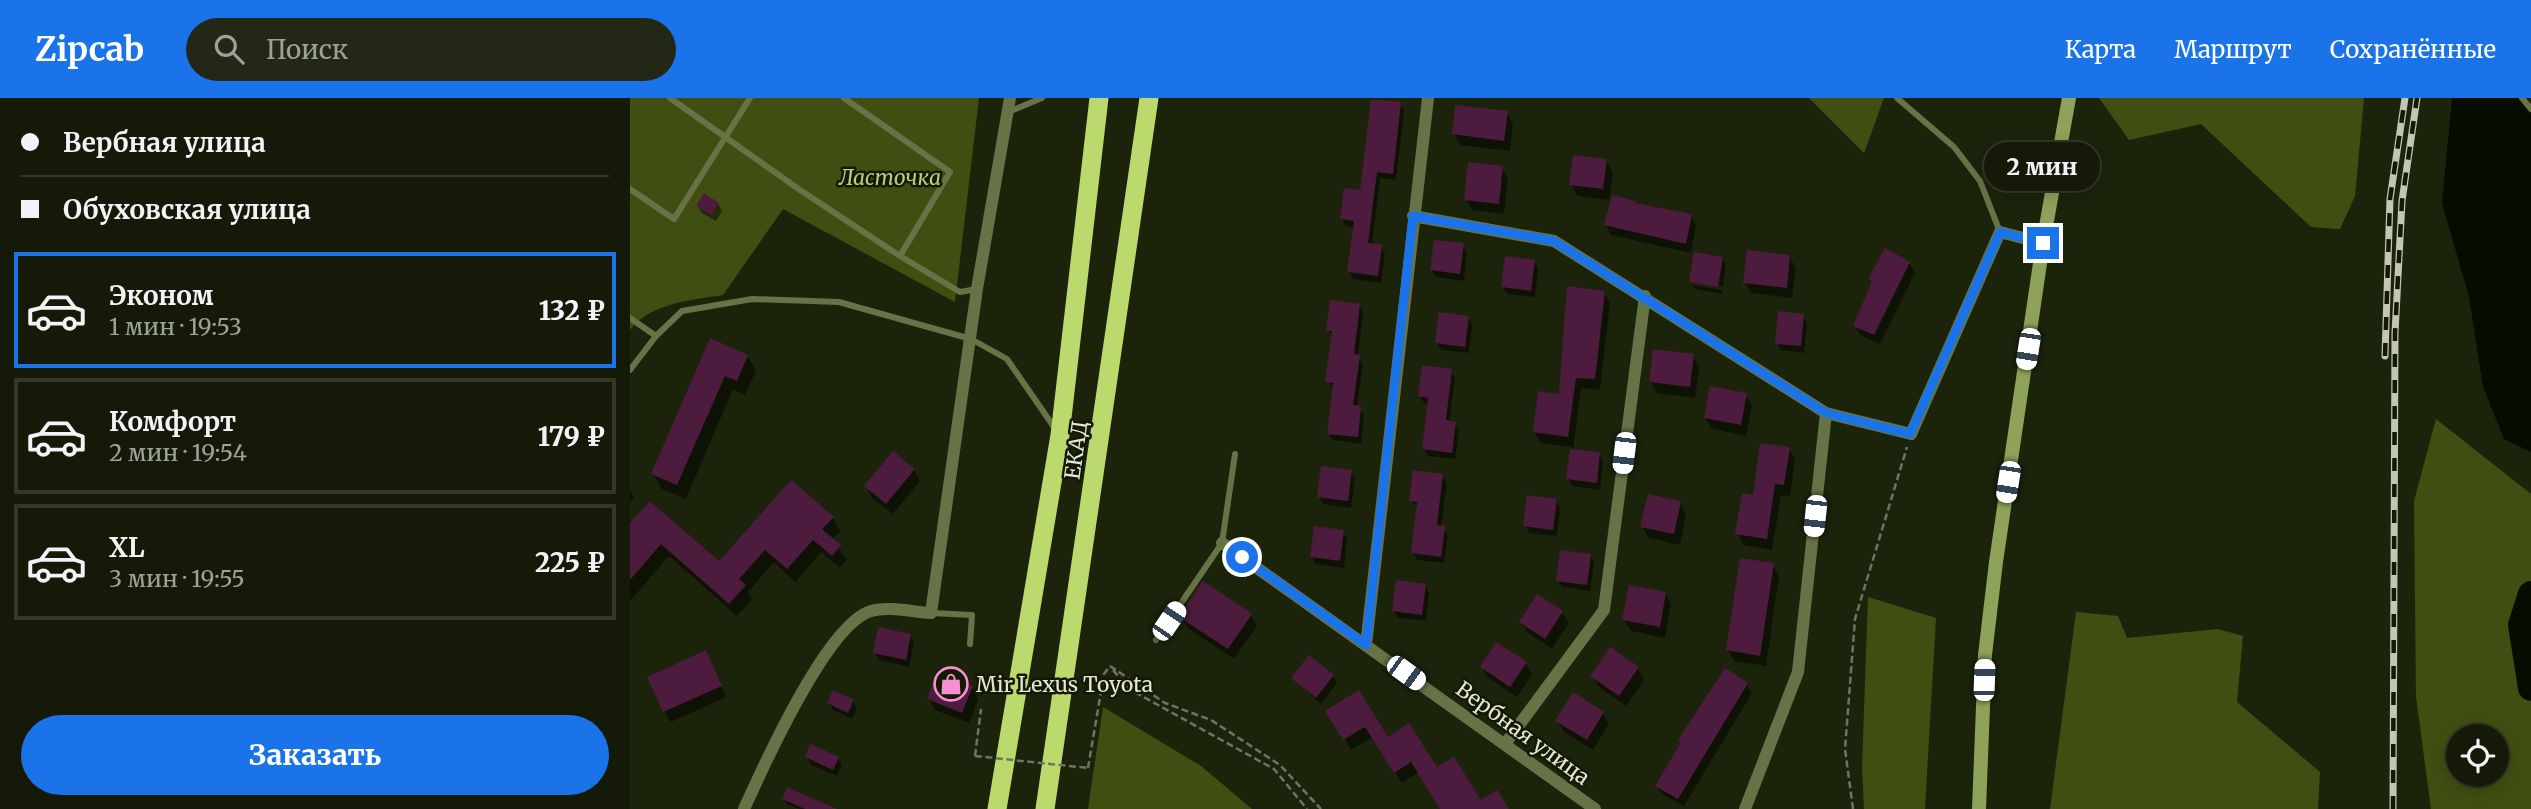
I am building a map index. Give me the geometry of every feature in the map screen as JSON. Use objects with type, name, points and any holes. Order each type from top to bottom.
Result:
[{"type":"highway","name":"ЕКАД","points":[[997,809],[1060,435],[1099,98]]},
{"type":"highway","name":"ЕКАД","points":[[1045,809],[1149,98]]},
{"type":"main road","points":[[1979,809],[1985,655],[2043,243],[2069,98]]},
{"type":"street","points":[[744,809],[777,735],[827,653],[856,620],[871,611],[931,613],[977,289],[1010,98]]},
{"type":"street","points":[[1366,645],[1428,98]]},
{"type":"street","points":[[1413,216],[1554,241],[1645,296],[1826,413],[1910,434],[2000,232],[2043,243]]},
{"type":"street","points":[[1505,744],[1604,610],[1645,296]]},
{"type":"street","points":[[1745,809],[1798,672],[1826,413]]},
{"type":"street","name":"Вербная улица","points":[[1222,543],[1595,809]]},
{"type":"lane","points":[[670,98],[800,190],[900,256],[960,292],[977,289]]},
{"type":"lane","points":[[630,189],[674,219],[750,98]]},
{"type":"lane","points":[[844,98],[950,172],[900,256]]},
{"type":"lane","points":[[1008,113],[1042,98]]},
{"type":"lane","points":[[1897,98],[1954,147],[1980,181],[2000,232]]},
{"type":"lane","points":[[2522,98],[2531,109]]},
{"type":"lane","points":[[630,370],[656,336],[682,310],[752,299],[839,302],[971,339],[1007,359],[1060,435]]},
{"type":"lane","points":[[630,318],[656,336]]},
{"type":"lane","points":[[1156,640],[1222,543],[1235,454]]},
{"type":"lane","points":[[931,613],[972,615],[970,644]]},
{"type":"path","points":[[1853,809],[1845,749],[1855,619],[1910,434]]},
{"type":"path","points":[[981,709],[975,756],[1088,768],[1104,674],[1110,666]]},
{"type":"path","points":[[1110,666],[1129,689],[1274,769],[1307,809]]},
{"type":"path","points":[[1110,666],[1165,703],[1211,720],[1280,765],[1321,809]]},
{"type":"green space","name":"Ласточка","points":[[630,98],[979,98],[955,302],[783,209],[723,295],[660,308],[638,321],[630,330]]},
{"type":"green space","points":[[1809,98],[1884,98],[1864,153]]},
{"type":"green space","points":[[2099,98],[2364,98],[2355,196],[2340,229],[2311,227],[2201,124],[2129,140]]},
{"type":"green space","points":[[2436,419],[2531,494],[2531,809],[2431,809],[2416,697],[2414,501]]},
{"type":"green space","points":[[1868,597],[1936,618],[1925,809],[1864,809],[1862,767]]},
{"type":"green space","points":[[2076,612],[2118,616],[2127,638],[2218,629],[2243,636],[2237,702],[2320,772],[2318,809],[2050,809]]},
{"type":"green space","points":[[1103,707],[1201,766],[1252,809],[1088,809]]},
{"type":"shaded area","points":[[2452,98],[2522,98],[2531,109],[2531,452],[2504,439],[2483,387],[2469,297],[2442,203]]},
{"type":"building","points":[[1371,99],[1401,102],[1393,174],[1377,172],[1368,243],[1382,245],[1378,276],[1347,272],[1354,221],[1340,219],[1344,188],[1360,190]]},
{"type":"building","points":[[1455,105],[1508,111],[1504,141],[1452,134]]},
{"type":"building","points":[[1573,155],[1607,159],[1603,189],[1569,185]]},
{"type":"building","points":[[1468,162],[1503,166],[1499,204],[1464,200]]},
{"type":"building","points":[[704,193],[719,203],[711,215],[696,206]]},
{"type":"building","points":[[1612,195],[1636,201],[1635,203],[1692,214],[1686,244],[1604,225]]},
{"type":"building","points":[[1434,240],[1464,243],[1460,274],[1430,270]]},
{"type":"building","points":[[1885,248],[1910,262],[1874,335],[1853,326],[1872,281],[1868,279]]},
{"type":"building","points":[[1747,250],[1790,255],[1787,288],[1743,283]]},
{"type":"building","points":[[1694,252],[1723,257],[1718,287],[1689,282]]},
{"type":"building","points":[[1505,256],[1535,260],[1531,291],[1501,287]]},
{"type":"building","points":[[1567,286],[1605,291],[1595,379],[1576,378],[1568,437],[1533,432],[1538,391],[1559,394]]},
{"type":"building","points":[[1330,300],[1360,304],[1354,354],[1360,355],[1353,405],[1361,406],[1358,437],[1327,434],[1333,383],[1325,382],[1332,331],[1326,331]]},
{"type":"building","points":[[1778,311],[1804,314],[1801,346],[1775,344]]},
{"type":"building","points":[[1439,312],[1469,316],[1465,347],[1435,343]]},
{"type":"building","points":[[710,338],[748,355],[737,381],[725,376],[677,485],[651,474]]},
{"type":"building","points":[[1653,349],[1694,354],[1690,387],[1649,382]]},
{"type":"building","points":[[1422,365],[1452,369],[1446,420],[1456,422],[1452,453],[1422,449],[1428,398],[1418,396]]},
{"type":"building","points":[[1710,386],[1747,393],[1741,425],[1704,418]]},
{"type":"building","points":[[1760,443],[1790,447],[1784,485],[1775,484],[1767,539],[1735,534],[1742,493],[1753,495]]},
{"type":"building","points":[[1570,449],[1600,452],[1597,483],[1566,479]]},
{"type":"building","points":[[893,451],[915,469],[886,504],[864,486]]},
{"type":"building","points":[[1321,466],[1352,470],[1348,501],[1317,497]]},
{"type":"building","points":[[1413,470],[1443,474],[1437,525],[1445,526],[1441,557],[1411,553],[1417,502],[1409,501]]},
{"type":"building","points":[[791,480],[834,517],[822,529],[841,545],[832,556],[813,540],[787,569],[765,550],[739,579],[746,585],[729,604],[661,544],[630,580],[630,523],[650,501],[719,561]]},
{"type":"building","points":[[1648,494],[1681,501],[1674,534],[1640,527]]},
{"type":"building","points":[[1527,495],[1557,499],[1553,530],[1523,526]]},
{"type":"building","points":[[1314,526],[1344,530],[1340,561],[1310,557]]},
{"type":"building","points":[[1560,550],[1591,554],[1587,585],[1556,581]]},
{"type":"building","points":[[1740,558],[1774,563],[1760,656],[1726,650]]},
{"type":"building","points":[[1396,580],[1426,584],[1422,615],[1392,611]]},
{"type":"building","points":[[1203,581],[1252,614],[1228,649],[1179,617]]},
{"type":"building","points":[[1629,585],[1666,592],[1660,627],[1622,620]]},
{"type":"building","points":[[1537,594],[1563,611],[1545,639],[1519,622]]},
{"type":"building","points":[[878,627],[911,634],[906,660],[873,653]]},
{"type":"building","points":[[1496,642],[1527,662],[1510,687],[1480,667]]},
{"type":"building","points":[[1610,647],[1639,667],[1619,696],[1590,676]]},
{"type":"building","points":[[706,650],[722,686],[663,712],[647,677]]},
{"type":"building","points":[[1309,655],[1334,675],[1316,698],[1291,678]]},
{"type":"building","points":[[1725,668],[1748,683],[1678,799],[1655,786],[1681,742],[1678,740]]},
{"type":"building","points":[[937,673],[973,686],[962,713],[927,699]]},
{"type":"building","points":[[833,690],[854,700],[848,713],[827,703]]},
{"type":"building","points":[[1359,690],[1388,737],[1409,723],[1437,767],[1454,757],[1481,800],[1497,790],[1509,809],[1440,809],[1411,762],[1394,773],[1365,727],[1343,740],[1325,711]]},
{"type":"building","points":[[1573,692],[1604,712],[1587,740],[1555,721]]},
{"type":"building","points":[[810,744],[839,757],[833,770],[805,757]]},
{"type":"building","points":[[787,787],[837,809],[805,809],[782,799]]},
{"type":"waterway","points":[[2531,594],[2521,625],[2531,688]]},
{"type":"railway","points":[[2385,356],[2390,199],[2405,98]]},
{"type":"railway","points":[[2393,809],[2395,333],[2402,201],[2417,98]]},
{"type":"place","name":"Mir Lexus Toyota","points":[[951,684]]},
{"type":"route","points":[[1242,557],[1366,645],[1413,216],[1554,241],[1645,296],[1826,413],[1910,434],[2000,232],[2043,243]]}]
